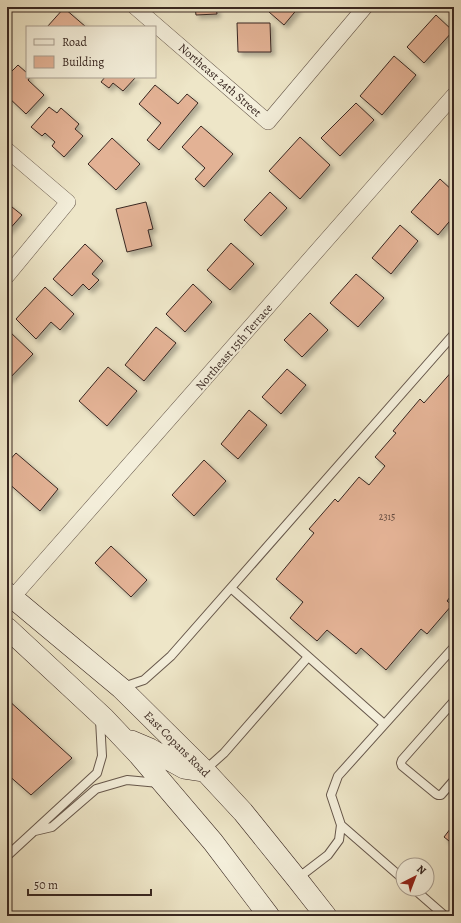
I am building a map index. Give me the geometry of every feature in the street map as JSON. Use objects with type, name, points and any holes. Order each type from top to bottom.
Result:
[{"type":"main road","name":"East Copans Road","points":[[10,595],[121,688],[205,771],[243,812],[326,916]]},
{"type":"main road","points":[[7,628],[100,715],[139,755],[213,842],[269,916]]},
{"type":"main road","points":[[122,737],[150,749],[184,768],[205,771]]},
{"type":"street","name":"Northeast 24th Street","points":[[135,7],[268,122],[365,7]]},
{"type":"street","name":"Northeast 15th Terrace","points":[[10,595],[454,95]]},
{"type":"street","points":[[7,150],[68,202],[7,276]]},
{"type":"lane","points":[[121,688],[144,680],[171,656],[454,334]]},
{"type":"lane","points":[[231,588],[384,724]]},
{"type":"lane","points":[[297,878],[328,855],[340,840],[341,825],[331,795],[338,776],[454,647]]},
{"type":"lane","points":[[205,771],[224,753],[308,656]]},
{"type":"lane","points":[[454,701],[401,763],[402,766],[438,795],[441,795],[454,780]]},
{"type":"lane","points":[[7,856],[97,773],[102,756],[100,715]]},
{"type":"lane","points":[[34,831],[52,827],[96,789],[126,780],[164,784]]},
{"type":"lane","points":[[341,825],[395,872]]},
{"type":"lane","points":[[423,897],[445,916]]},
{"type":"building","points":[[195,7],[216,7],[217,14],[196,15]]},
{"type":"building","points":[[273,7],[299,7],[284,25],[269,12]]},
{"type":"building","points":[[445,7],[454,7],[454,15]]},
{"type":"building","points":[[64,8],[85,26],[48,26]]},
{"type":"building","points":[[436,15],[453,31],[424,63],[407,47]]},
{"type":"building","points":[[237,23],[270,23],[271,52],[238,52]]},
{"type":"building","points":[[394,56],[416,75],[382,115],[360,96]]},
{"type":"building","points":[[18,65],[26,72],[26,78],[29,78],[28,80],[44,95],[26,114],[7,96],[7,76]]},
{"type":"building","points":[[104,78],[135,78],[123,91],[113,83],[109,88],[101,82]]},
{"type":"building","points":[[155,85],[178,104],[187,94],[198,103],[159,150],[147,140],[161,123],[139,104]]},
{"type":"building","points":[[356,103],[374,120],[340,156],[321,138]]},
{"type":"building","points":[[49,107],[57,113],[61,108],[79,124],[75,129],[83,136],[64,157],[52,146],[55,142],[45,133],[42,136],[31,127]]},
{"type":"building","points":[[201,126],[233,154],[204,187],[195,179],[205,168],[182,147]]},
{"type":"building","points":[[300,137],[330,165],[300,199],[269,171]]},
{"type":"building","points":[[112,138],[140,164],[116,190],[88,164]]},
{"type":"building","points":[[440,179],[454,192],[454,216],[438,235],[411,212]]},
{"type":"building","points":[[270,192],[287,208],[261,236],[244,220]]},
{"type":"building","points":[[146,202],[153,229],[148,230],[152,246],[127,252],[116,209]]},
{"type":"building","points":[[7,203],[22,215],[7,232]]},
{"type":"building","points":[[400,225],[418,241],[391,274],[372,258]]},
{"type":"building","points":[[231,243],[254,264],[230,290],[207,270]]},
{"type":"building","points":[[85,244],[103,261],[92,274],[99,280],[89,290],[83,284],[72,296],[53,279]]},
{"type":"building","points":[[356,274],[384,298],[358,327],[330,303]]},
{"type":"building","points":[[193,284],[212,302],[185,332],[166,314]]},
{"type":"building","points":[[45,287],[74,314],[60,330],[51,322],[36,339],[16,319]]},
{"type":"building","points":[[310,313],[328,330],[302,357],[284,340]]},
{"type":"building","points":[[156,327],[176,343],[144,381],[125,365]]},
{"type":"building","points":[[9,331],[33,354],[7,381],[7,333]]},
{"type":"building","points":[[108,367],[137,391],[107,426],[79,401]]},
{"type":"building","points":[[287,369],[306,385],[281,414],[262,397]]},
{"type":"building","points":[[454,369],[454,592],[447,601],[452,605],[427,634],[421,629],[386,670],[361,648],[356,654],[327,630],[317,641],[290,618],[303,602],[276,579],[314,533],[309,529],[335,499],[338,502],[359,477],[369,485],[385,466],[375,457],[396,433],[393,431],[420,399],[424,403]]},
{"type":"building","points":[[249,410],[267,425],[238,459],[221,444]]},
{"type":"building","points":[[16,453],[58,489],[40,511],[7,482],[7,463]]},
{"type":"building","points":[[204,460],[226,481],[194,516],[172,495]]},
{"type":"building","points":[[111,546],[147,580],[131,597],[95,563]]},
{"type":"building","points":[[7,699],[72,758],[31,795],[7,774]]},
{"type":"building","points":[[454,824],[454,845],[444,837]]}]
